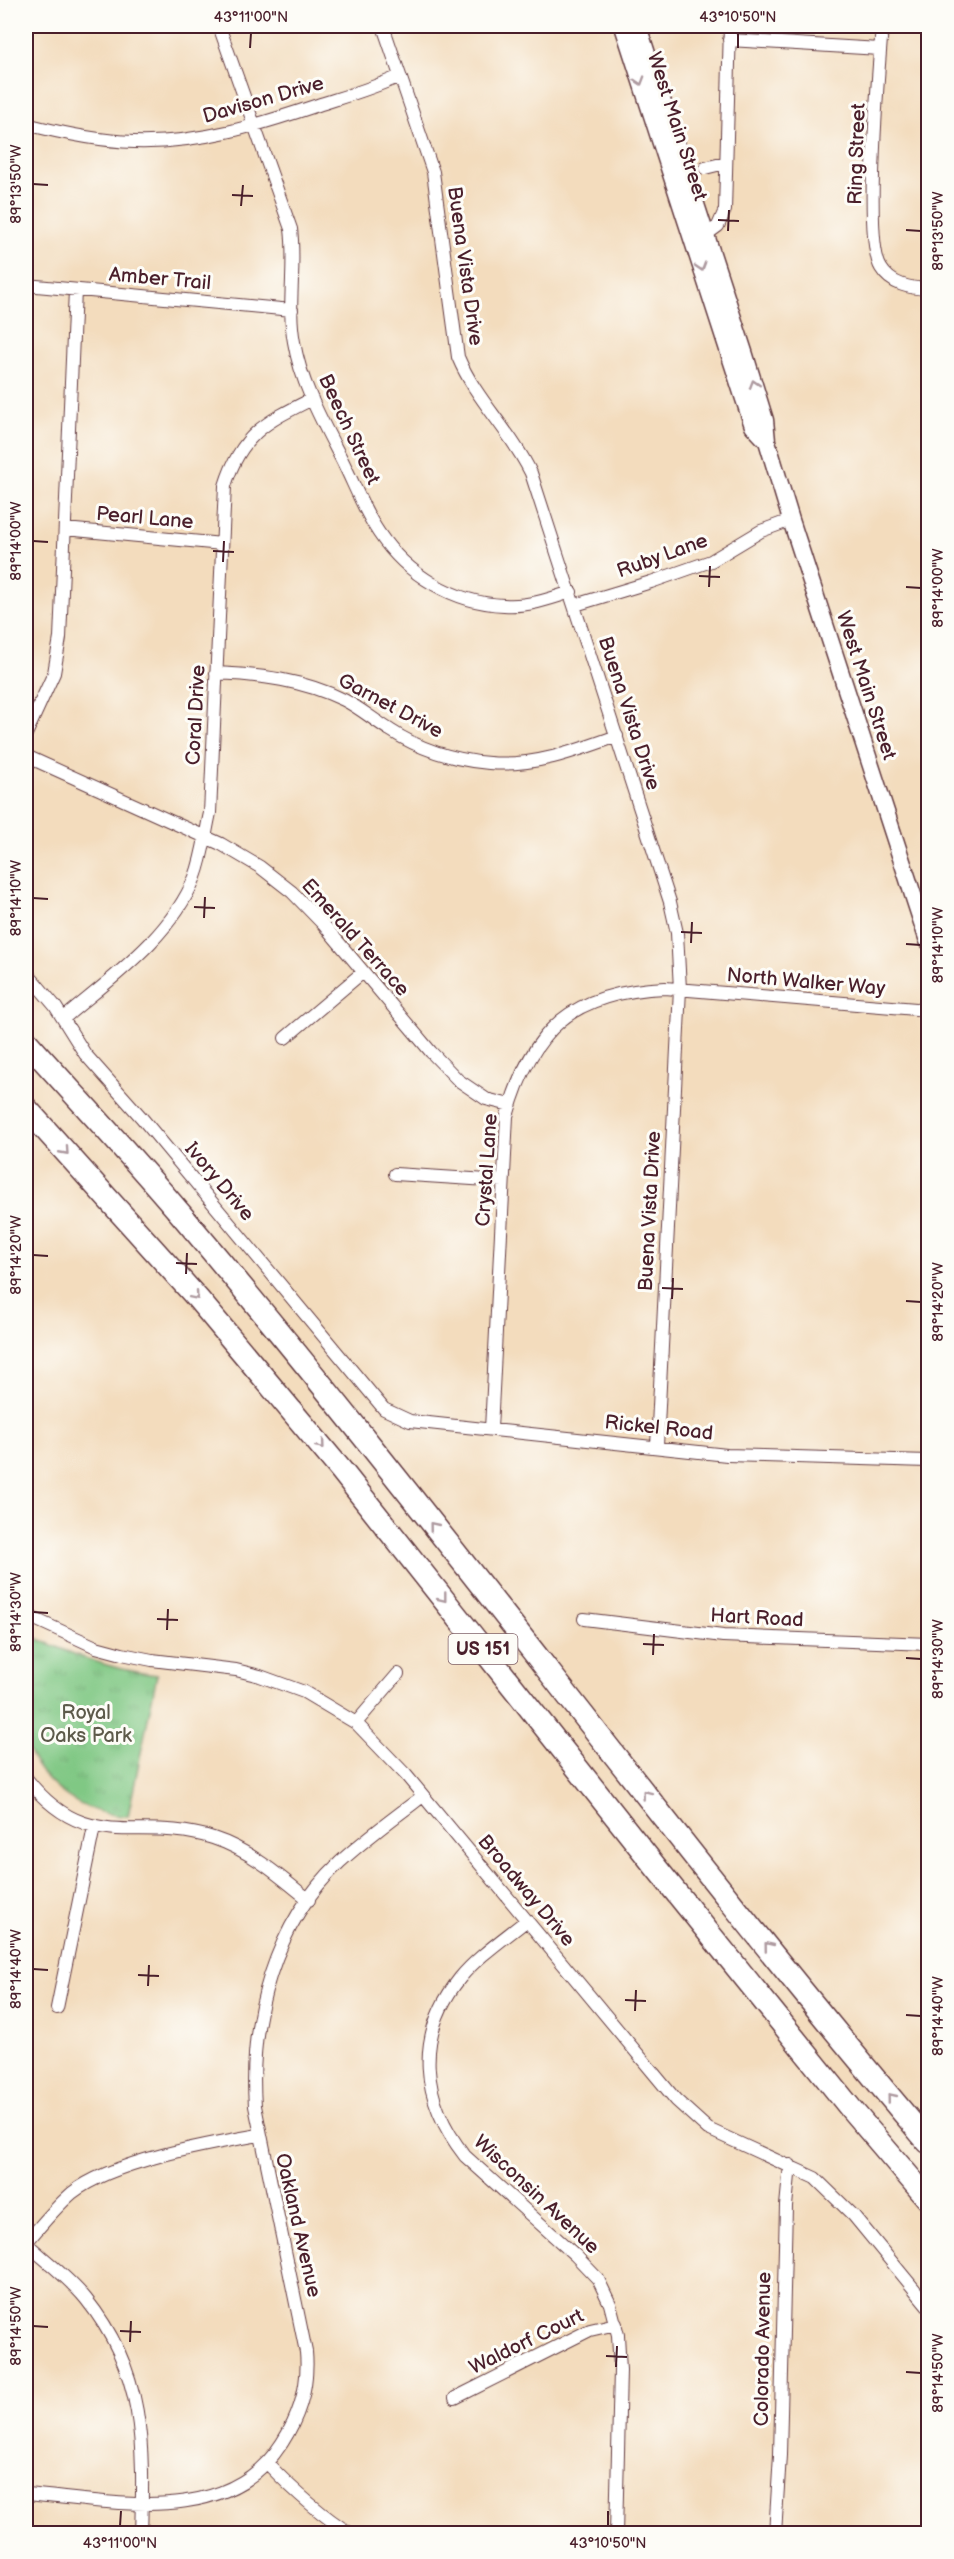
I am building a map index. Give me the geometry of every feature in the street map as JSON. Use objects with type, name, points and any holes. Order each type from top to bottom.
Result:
[{"type":"highway","name":"US 151","points":[[26,1041],[178,1211],[530,1645],[737,1908],[928,2142]]},
{"type":"highway","name":"US 151","points":[[26,1108],[198,1299],[341,1470],[658,1870],[852,2110],[928,2199]]},
{"type":"main road","name":"West Main Street","points":[[623,26],[753,426],[767,441]]},
{"type":"main road","name":"West Main Street","points":[[638,26],[707,234],[765,420],[767,441],[791,520],[928,941]]},
{"type":"street","name":"Beech Street","points":[[219,26],[291,229],[294,251],[292,310],[294,343],[312,399],[379,533],[420,578],[448,592],[478,602],[506,606],[545,601],[571,592]]},
{"type":"street","name":"Buena Vista Drive","points":[[383,26],[433,172],[458,357],[479,398],[512,438],[531,473],[670,902],[677,933],[680,989],[657,1446]]},
{"type":"street","points":[[707,234],[718,226],[723,217],[730,26]]},
{"type":"street","name":"Ring Street","points":[[882,26],[873,233],[878,263],[891,279],[902,286],[928,290]]},
{"type":"street","points":[[729,40],[880,49]]},
{"type":"street","name":"Davison Drive","points":[[26,124],[71,135],[135,142],[213,135],[255,126],[400,76]]},
{"type":"street","points":[[705,168],[725,163]]},
{"type":"street","name":"Amber Trail","points":[[26,285],[292,310]]},
{"type":"street","points":[[26,734],[47,691],[57,659],[75,290]]},
{"type":"street","name":"Coral Drive","points":[[63,1019],[127,965],[165,925],[194,878],[210,813],[225,486],[232,463],[247,440],[268,422],[312,399]]},
{"type":"street","name":"Ruby Lane","points":[[575,605],[711,561],[761,531],[791,520]]},
{"type":"street","name":"Pearl Lane","points":[[65,529],[222,543]]},
{"type":"street","name":"Garnet Drive","points":[[216,673],[248,675],[301,684],[345,700],[392,732],[458,759],[490,763],[518,763],[550,758],[617,736]]},
{"type":"street","name":"Emerald Terrace","points":[[26,756],[205,837],[261,867],[292,892],[430,1052],[458,1080],[486,1099],[510,1105]]},
{"type":"street","name":"Ivory Drive","points":[[26,972],[56,1006],[85,1054],[141,1117],[388,1412]]},
{"type":"street","points":[[285,1038],[363,972]]},
{"type":"street","name":"North Walker Way","points":[[680,989],[928,1010]]},
{"type":"street","name":"Crystal Lane","points":[[491,1429],[507,1116],[523,1069],[536,1046],[556,1024],[579,1007],[606,996],[634,990],[680,989]]},
{"type":"street","points":[[395,1174],[503,1181]]},
{"type":"street","name":"Rickel Road","points":[[388,1412],[410,1421],[758,1457],[928,1461]]},
{"type":"street","name":"Broadway Drive","points":[[26,1616],[96,1647],[122,1654],[236,1670],[260,1676],[304,1692],[356,1723],[423,1796],[658,2079],[694,2118],[730,2140],[815,2178],[831,2191],[928,2306]]},
{"type":"street","name":"Hart Road","points":[[584,1619],[723,1636],[928,1644]]},
{"type":"street","points":[[356,1723],[398,1674]]},
{"type":"street","points":[[26,1778],[55,1808],[94,1827],[112,1830],[183,1831],[214,1839],[241,1850],[309,1900]]},
{"type":"street","name":"Oakland Avenue","points":[[26,2494],[142,2503],[189,2502],[215,2496],[251,2477],[267,2463],[296,2418],[305,2389],[308,2368],[297,2304],[259,2135],[253,2081],[257,2024],[264,1995],[282,1944],[309,1900],[339,1863],[423,1796]]},
{"type":"street","points":[[57,2008],[94,1827]]},
{"type":"street","name":"Wisconsin Avenue","points":[[527,1920],[461,1976],[446,1997],[437,2017],[429,2051],[429,2082],[433,2102],[451,2138],[465,2156],[574,2255],[597,2279],[610,2304],[616,2324],[620,2370],[615,2534]]},
{"type":"street","points":[[141,2534],[143,2450],[140,2423],[127,2371],[114,2342],[85,2297],[66,2277],[26,2243],[51,2213],[74,2192],[117,2169],[141,2161],[259,2135]]},
{"type":"street","name":"Colorado Avenue","points":[[775,2534],[780,2455],[786,2206],[790,2165]]},
{"type":"street","name":"Waldorf Court","points":[[455,2398],[590,2330],[616,2324]]},
{"type":"street","points":[[267,2463],[296,2494],[351,2534]]},
{"type":"green space","name":"Royal Oaks Park","points":[[34,1637],[94,1661],[125,1670],[157,1675],[128,1816],[95,1810],[66,1796],[43,1774],[26,1746],[26,1654]]}]
